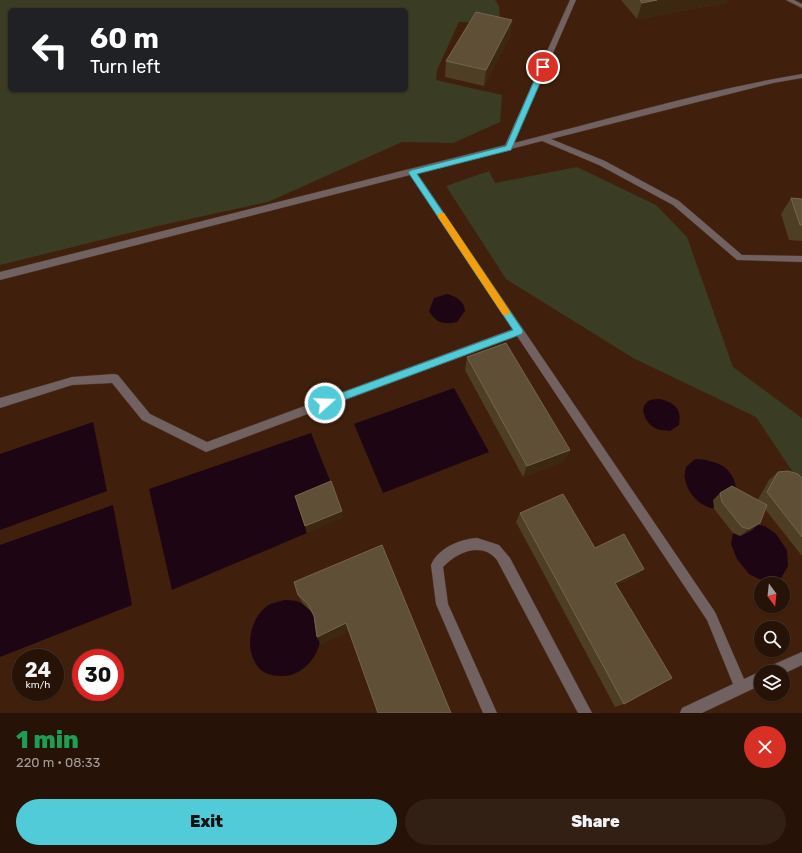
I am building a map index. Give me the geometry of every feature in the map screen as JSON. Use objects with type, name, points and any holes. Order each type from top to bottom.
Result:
[{"type":"street","points":[[508,148],[573,0]]},
{"type":"street","points":[[789,0],[802,6]]},
{"type":"street","points":[[0,276],[694,100],[773,81],[802,76]]},
{"type":"street","points":[[544,139],[602,163],[676,203],[740,258],[802,259]]},
{"type":"street","points":[[412,172],[711,616],[741,687]]},
{"type":"street","points":[[0,403],[72,381],[114,378],[146,417],[206,446],[518,331]]},
{"type":"street","points":[[490,713],[442,604],[437,565],[446,555],[462,546],[478,544],[494,548],[506,562],[585,713]]},
{"type":"street","points":[[788,665],[802,658]]},
{"type":"street","points":[[687,713],[754,681]]},
{"type":"shaded area","points":[[0,0],[802,0],[802,713],[0,713]]},
{"type":"shaded area","points":[[447,294],[459,300],[463,305],[465,311],[457,322],[444,323],[438,321],[429,311],[434,298]]},
{"type":"shaded area","points":[[454,388],[489,452],[383,493],[354,424]]},
{"type":"shaded area","points":[[660,399],[670,402],[678,411],[680,419],[679,425],[670,431],[659,430],[653,427],[644,415],[643,410],[646,403],[652,400]]},
{"type":"shaded area","points":[[93,422],[107,491],[0,530],[0,454]]},
{"type":"shaded area","points":[[311,433],[333,488],[297,503],[307,533],[172,590],[149,489]]},
{"type":"shaded area","points":[[695,459],[713,462],[726,469],[731,474],[735,481],[736,499],[730,505],[719,509],[712,508],[705,506],[694,498],[687,486],[685,475],[686,467]]},
{"type":"shaded area","points":[[113,505],[132,605],[20,649],[12,649],[12,652],[0,657],[0,545]]},
{"type":"shaded area","points":[[754,524],[765,526],[776,534],[787,550],[788,566],[782,577],[755,577],[749,574],[737,559],[731,544],[733,533]]},
{"type":"shaded area","points":[[284,600],[301,603],[310,611],[317,621],[320,639],[316,653],[302,670],[289,675],[277,676],[262,671],[256,664],[252,656],[250,638],[252,628],[261,612],[267,606]]},
{"type":"green space","points":[[0,0],[495,0],[499,6],[500,23],[459,22],[437,70],[436,80],[502,95],[500,122],[453,143],[402,142],[268,202],[158,226],[0,265]]},
{"type":"green space","points":[[577,167],[656,205],[687,237],[733,367],[802,418],[802,486],[756,417],[633,358],[506,279],[446,186],[489,171],[495,183]]},
{"type":"building","points":[[640,0],[657,0],[642,3]]},
{"type":"building","points":[[476,12],[512,20],[486,70],[446,61]]},
{"type":"building","points":[[791,198],[802,199],[802,225],[800,225]]},
{"type":"building","points":[[506,343],[570,450],[527,466],[467,357]]},
{"type":"building","points":[[788,471],[798,474],[802,478],[802,537],[767,492],[778,472]]},
{"type":"building","points":[[331,481],[342,511],[305,526],[295,496]]},
{"type":"building","points":[[732,486],[767,505],[760,523],[749,529],[742,527],[722,502],[720,493]]},
{"type":"building","points":[[563,494],[595,548],[624,534],[644,569],[615,583],[672,678],[624,704],[520,513]]},
{"type":"building","points":[[382,545],[451,713],[378,713],[346,623],[317,637],[314,616],[308,604],[298,595],[294,582]]},
{"type":"slow traffic","points":[[441,215],[506,313]]},
{"type":"route","points":[[325,403],[518,331],[412,172],[508,148],[543,67]]}]
